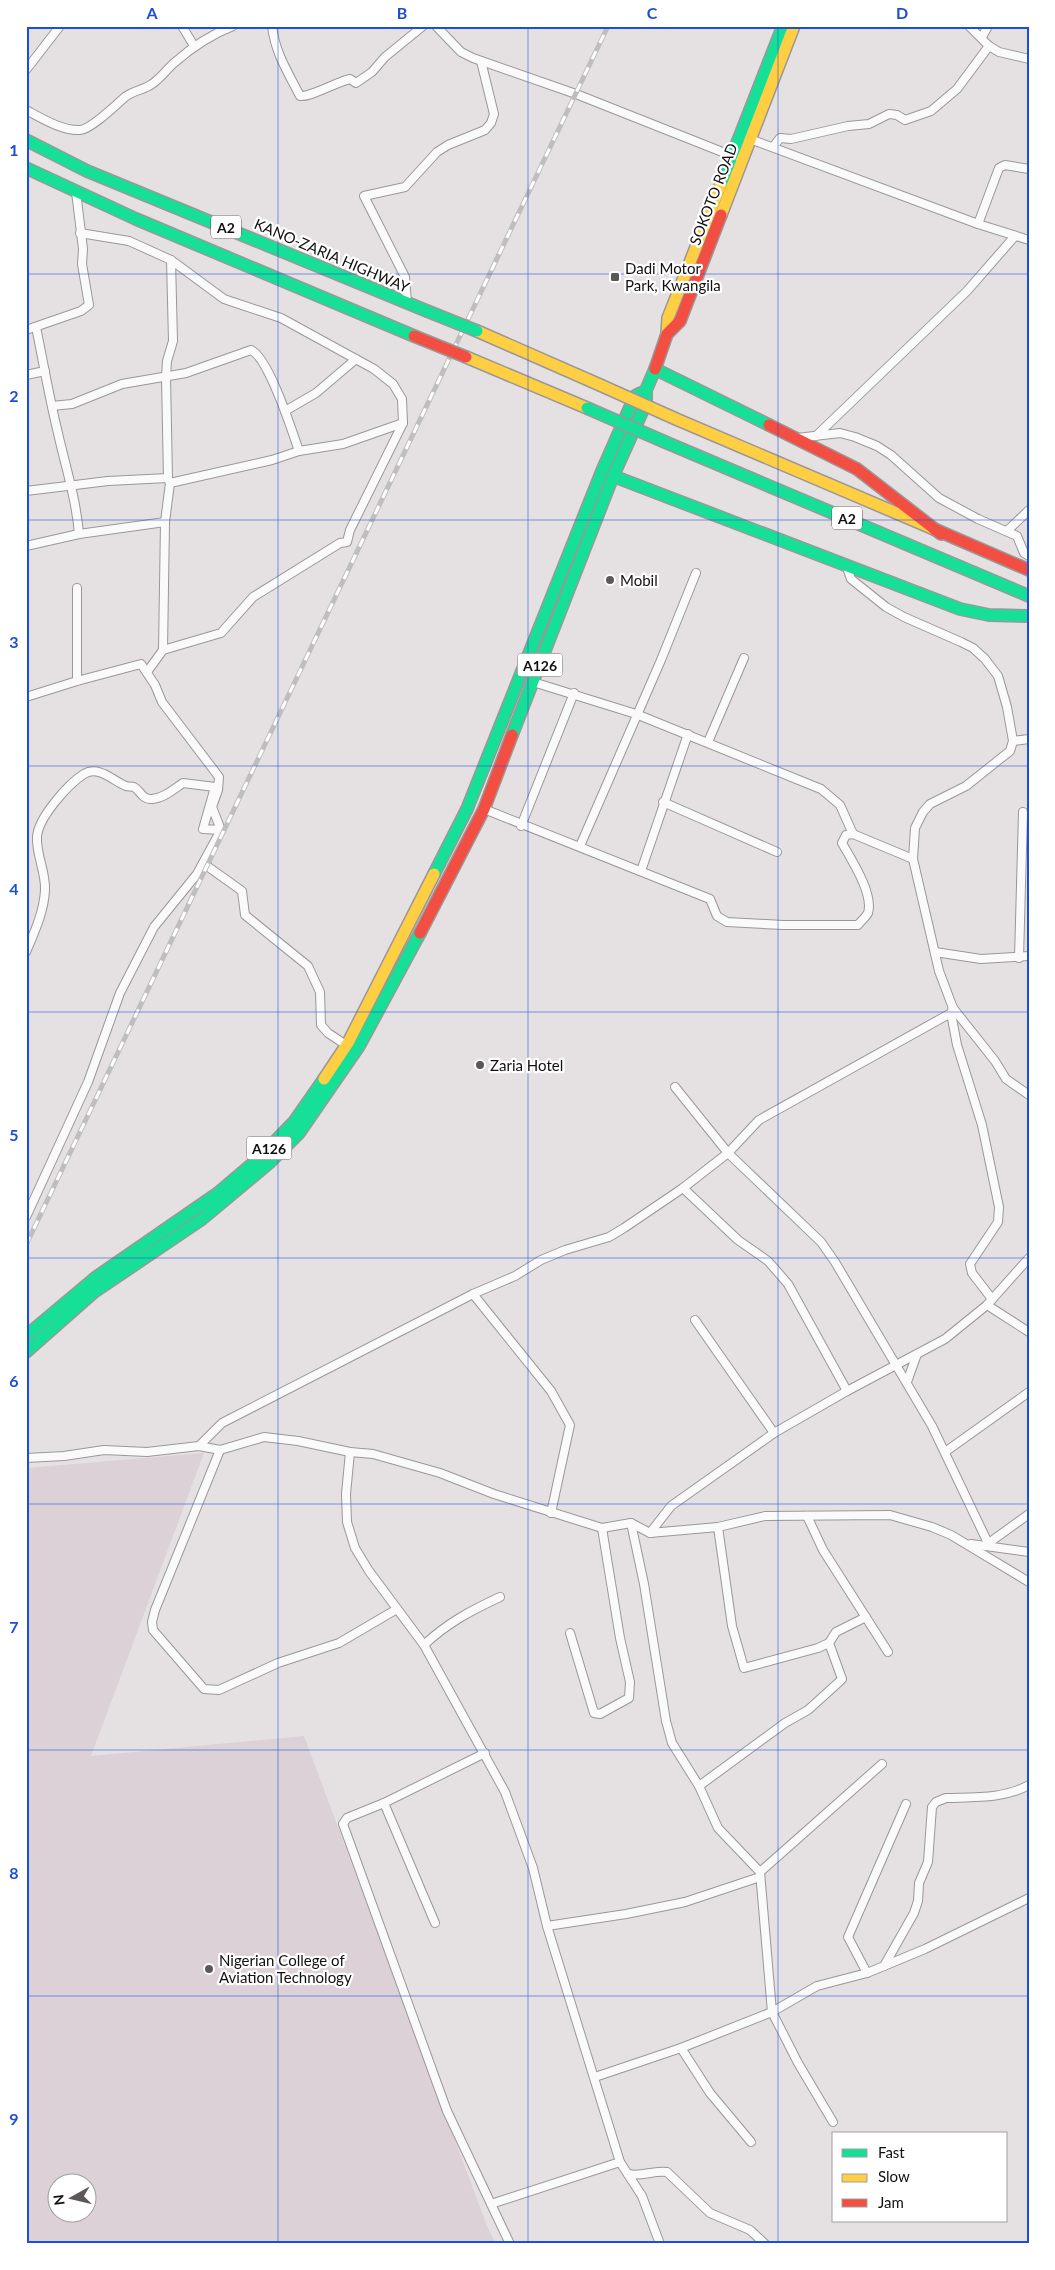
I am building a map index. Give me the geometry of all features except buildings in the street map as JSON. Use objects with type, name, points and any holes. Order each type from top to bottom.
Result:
[{"type":"main road","points":[[736,158],[783,26]]},
{"type":"main road","name":"SOKOTO ROAD","points":[[654,369],[667,334],[680,321],[736,158],[750,139],[794,26]]},
{"type":"main road","name":"KANO-ZARIA HIGHWAY","points":[[26,140],[87,171],[477,331],[600,385],[676,419],[823,496]]},
{"type":"main road","name":"A2","points":[[26,168],[76,192],[665,442],[941,534],[1029,570]]},
{"type":"main road","points":[[654,369],[795,438],[872,479],[914,516],[941,534]]},
{"type":"main road","name":"A126","points":[[26,1352],[94,1292],[202,1219],[238,1191],[298,1133],[364,1038],[484,809],[613,476],[646,403],[646,390],[654,369]]},
{"type":"main road","name":"A126","points":[[26,1336],[88,1283],[218,1194],[258,1159],[294,1122],[346,1045],[467,809],[602,471],[635,396],[646,390]]},
{"type":"main road","points":[[613,476],[974,613],[1029,616]]},
{"type":"main road","name":"A2","points":[[823,496],[1029,596]]},
{"type":"street","points":[[26,70],[60,26]]},
{"type":"street","points":[[182,26],[194,46]]},
{"type":"street","points":[[26,110],[40,118],[73,130],[89,128],[138,88],[146,88],[160,78],[173,63],[194,46],[233,26]]},
{"type":"street","points":[[272,26],[276,49],[283,66],[300,96],[306,96],[342,81],[350,79],[356,83],[372,72],[384,57],[423,26]]},
{"type":"street","points":[[436,26],[461,52],[481,61],[576,94],[736,158]]},
{"type":"street","points":[[970,26],[989,46],[999,52],[1029,59]]},
{"type":"street","points":[[982,37],[988,26]]},
{"type":"street","points":[[773,147],[780,138],[791,139],[848,126],[870,124],[890,114],[897,115],[905,120],[931,111],[957,89],[989,46]]},
{"type":"street","points":[[408,303],[404,277],[364,196],[405,187],[437,152],[448,145],[485,130],[491,123],[494,114],[481,61]]},
{"type":"street","points":[[750,139],[978,224],[1029,240]]},
{"type":"street","points":[[978,224],[999,168],[1005,165],[1029,170]]},
{"type":"street","points":[[26,330],[81,311],[89,305],[82,264],[76,192]]},
{"type":"street","points":[[80,233],[129,241],[171,260],[224,299],[281,318],[374,369],[398,390],[402,398],[403,423],[350,530],[347,542],[340,543],[253,597],[221,633],[163,650],[146,672]]},
{"type":"street","points":[[816,436],[967,291],[1015,236]]},
{"type":"street","points":[[163,650],[165,522],[169,480],[166,377],[173,341],[171,260]]},
{"type":"street","points":[[36,327],[52,406],[77,511],[79,534]]},
{"type":"street","points":[[52,406],[72,404],[122,384],[186,373],[251,350],[263,363],[285,411],[299,451]]},
{"type":"street","points":[[285,411],[316,393],[356,359]]},
{"type":"street","points":[[26,374],[45,371]]},
{"type":"street","points":[[26,491],[71,484],[169,480],[272,460],[299,451],[343,444],[403,423]]},
{"type":"street","points":[[795,438],[840,433],[877,446],[892,455],[939,498],[978,519],[1017,536],[1024,553],[1029,556]]},
{"type":"street","points":[[1008,531],[1029,510]]},
{"type":"street","points":[[26,546],[79,534],[165,522]]},
{"type":"street","points":[[846,565],[852,579],[886,607],[973,648],[985,659],[1000,683],[1013,741],[1010,751],[966,786],[930,804],[922,812],[915,828],[913,859],[939,971],[952,1010],[957,1045],[982,1125],[999,1207],[998,1222],[970,1264],[972,1273],[989,1302],[1029,1332]]},
{"type":"street","points":[[580,846],[696,573]]},
{"type":"street","points":[[77,588],[77,681]]},
{"type":"street","points":[[708,742],[744,658]]},
{"type":"street","points":[[26,697],[135,664],[141,664],[162,702],[219,777],[218,790],[212,807],[221,830],[206,859],[154,927],[120,993],[88,1082],[26,1217]]},
{"type":"street","points":[[533,682],[574,693],[636,714],[822,788],[840,805],[853,834]]},
{"type":"street","points":[[521,826],[574,693]]},
{"type":"street","points":[[641,871],[663,802],[688,734]]},
{"type":"street","points":[[1013,741],[1029,739]]},
{"type":"street","points":[[26,952],[41,915],[45,890],[37,836],[60,795],[80,776],[88,772],[103,773],[126,786],[134,787],[144,797],[152,799],[166,795],[183,783],[214,787],[203,829],[221,830]]},
{"type":"street","points":[[663,802],[777,852]]},
{"type":"street","points":[[484,809],[521,826],[580,846],[710,899],[718,916],[727,922],[792,925],[858,925],[868,913],[868,899],[862,879],[842,843],[846,835],[853,834],[913,859]]},
{"type":"street","points":[[1019,958],[1023,812]]},
{"type":"street","points":[[206,859],[207,866],[242,891],[245,915],[308,966],[316,979],[320,992],[321,1024],[328,1033],[346,1045]]},
{"type":"street","points":[[935,952],[981,959],[1029,956]]},
{"type":"street","points":[[952,1010],[995,1061],[1006,1079],[1029,1095]]},
{"type":"street","points":[[199,1446],[222,1423],[473,1294],[515,1276],[541,1260],[565,1250],[609,1237],[683,1188],[728,1153],[759,1120],[952,1010]]},
{"type":"street","points":[[675,1087],[728,1153],[821,1242],[907,1382],[945,1452],[986,1544]]},
{"type":"street","points":[[683,1188],[738,1240],[768,1261],[788,1284],[847,1391]]},
{"type":"street","points":[[650,1533],[670,1506],[774,1433],[896,1364],[945,1339],[989,1302],[1029,1258]]},
{"type":"street","points":[[473,1294],[550,1391],[570,1425],[551,1513]]},
{"type":"street","points":[[695,1320],[774,1433]]},
{"type":"street","points":[[907,1382],[917,1354]]},
{"type":"street","points":[[945,1452],[1029,1392]]},
{"type":"street","points":[[26,1458],[64,1456],[104,1450],[147,1452],[199,1446],[220,1450],[264,1437],[298,1441],[350,1452],[373,1454],[440,1473],[551,1513],[602,1528],[631,1523],[650,1533],[718,1527],[765,1516],[890,1515],[932,1527],[969,1544],[1029,1582]]},
{"type":"street","points":[[220,1450],[155,1610],[152,1622],[153,1630],[204,1689],[219,1690],[278,1663],[338,1643],[397,1608]]},
{"type":"street","points":[[350,1452],[346,1494],[347,1522],[355,1548],[364,1564],[424,1645],[505,1792],[533,1868],[547,1926],[620,2162],[642,2196],[660,2244]]},
{"type":"street","points":[[986,1544],[1029,1514]]},
{"type":"street","points":[[807,1516],[823,1550],[888,1652]]},
{"type":"street","points":[[631,1523],[644,1584],[666,1721],[672,1742],[699,1786],[718,1828],[760,1874],[772,2012],[798,2063],[833,2122]]},
{"type":"street","points":[[718,1527],[732,1626],[744,1668],[818,1648],[829,1642],[836,1632],[866,1617]]},
{"type":"street","points":[[570,1633],[594,1713],[600,1714],[629,1698],[630,1682],[620,1638],[602,1528]]},
{"type":"street","points":[[969,1544],[986,1544],[1029,1552]]},
{"type":"street","points":[[424,1645],[442,1628],[475,1608],[500,1597]]},
{"type":"street","points":[[699,1786],[785,1723],[808,1710],[839,1682],[842,1678],[841,1672],[829,1642]]},
{"type":"street","points":[[485,1753],[384,1803],[347,1818],[343,1824],[433,2075],[463,2147],[510,2244]]},
{"type":"street","points":[[547,1926],[626,1914],[685,1902],[760,1874],[882,1764]]},
{"type":"street","points":[[884,1966],[914,1913],[918,1901],[919,1883],[928,1862],[932,1807],[936,1802],[946,1798],[1006,1795],[1017,1792],[1029,1784]]},
{"type":"street","points":[[384,1803],[435,1923]]},
{"type":"street","points":[[867,1973],[848,1937],[906,1804]]},
{"type":"street","points":[[595,2077],[681,2048],[772,2012],[817,1986],[867,1973],[884,1966],[951,1937],[1029,1898]]},
{"type":"street","points":[[681,2048],[710,2093],[752,2142]]},
{"type":"street","points":[[491,2204],[620,2162]]},
{"type":"street","points":[[628,2174],[640,2176],[658,2171],[666,2172],[710,2213],[750,2230],[765,2244]]},
{"type":"shaded area","name":"Nigerian College of Aviation Technology","points":[[204,1453],[91,1756],[304,1736],[487,2226],[496,2244],[26,2244],[26,1468]]},
{"type":"railway","points":[[26,1245],[608,26]]},
{"type":"traffic: fast","points":[[721,184],[783,26]]},
{"type":"traffic: fast","points":[[26,140],[87,171],[427,311]]},
{"type":"traffic: fast","points":[[26,168],[136,219],[414,336]]},
{"type":"traffic: fast","points":[[427,311],[477,331]]},
{"type":"traffic: fast","points":[[512,735],[613,476],[646,403],[646,390],[655,369],[769,425]]},
{"type":"traffic: fast","points":[[434,874],[467,809],[602,471],[635,396],[641,393]]},
{"type":"traffic: fast","points":[[587,408],[665,442]]},
{"type":"traffic: fast","points":[[665,442],[1029,596]]},
{"type":"traffic: fast","points":[[613,476],[960,609],[989,615],[1029,616]]},
{"type":"traffic: fast","points":[[26,1352],[94,1292],[202,1219],[269,1163],[299,1133],[359,1046],[420,933]]},
{"type":"traffic: fast","points":[[26,1336],[95,1278],[218,1193],[258,1159],[294,1122],[324,1079]]},
{"type":"traffic: slow","points":[[721,215],[794,26]]},
{"type":"traffic: slow","points":[[667,334],[668,318],[721,184]]},
{"type":"traffic: slow","points":[[477,331],[600,385]]},
{"type":"traffic: slow","points":[[466,357],[587,408]]},
{"type":"traffic: slow","points":[[600,385],[676,419]]},
{"type":"traffic: slow","points":[[676,419],[934,529]]},
{"type":"traffic: slow","points":[[324,1079],[348,1043],[434,874]]},
{"type":"traffic: jam","points":[[655,369],[667,334],[680,321],[721,215]]},
{"type":"traffic: jam","points":[[414,336],[466,357]]},
{"type":"traffic: jam","points":[[769,425],[857,469],[941,534]]},
{"type":"traffic: jam","points":[[934,529],[1029,570]]},
{"type":"traffic: jam","points":[[420,933],[484,809],[512,735]]},
{"type":"place","name":"Dadi Motor Park, Kwangila","points":[[615,277]]},
{"type":"place","name":"Mobil","points":[[610,580]]},
{"type":"place","name":"Zaria Hotel","points":[[480,1065]]},
{"type":"place","name":"Nigerian College of Aviation Technology","points":[[209,1969]]}]
